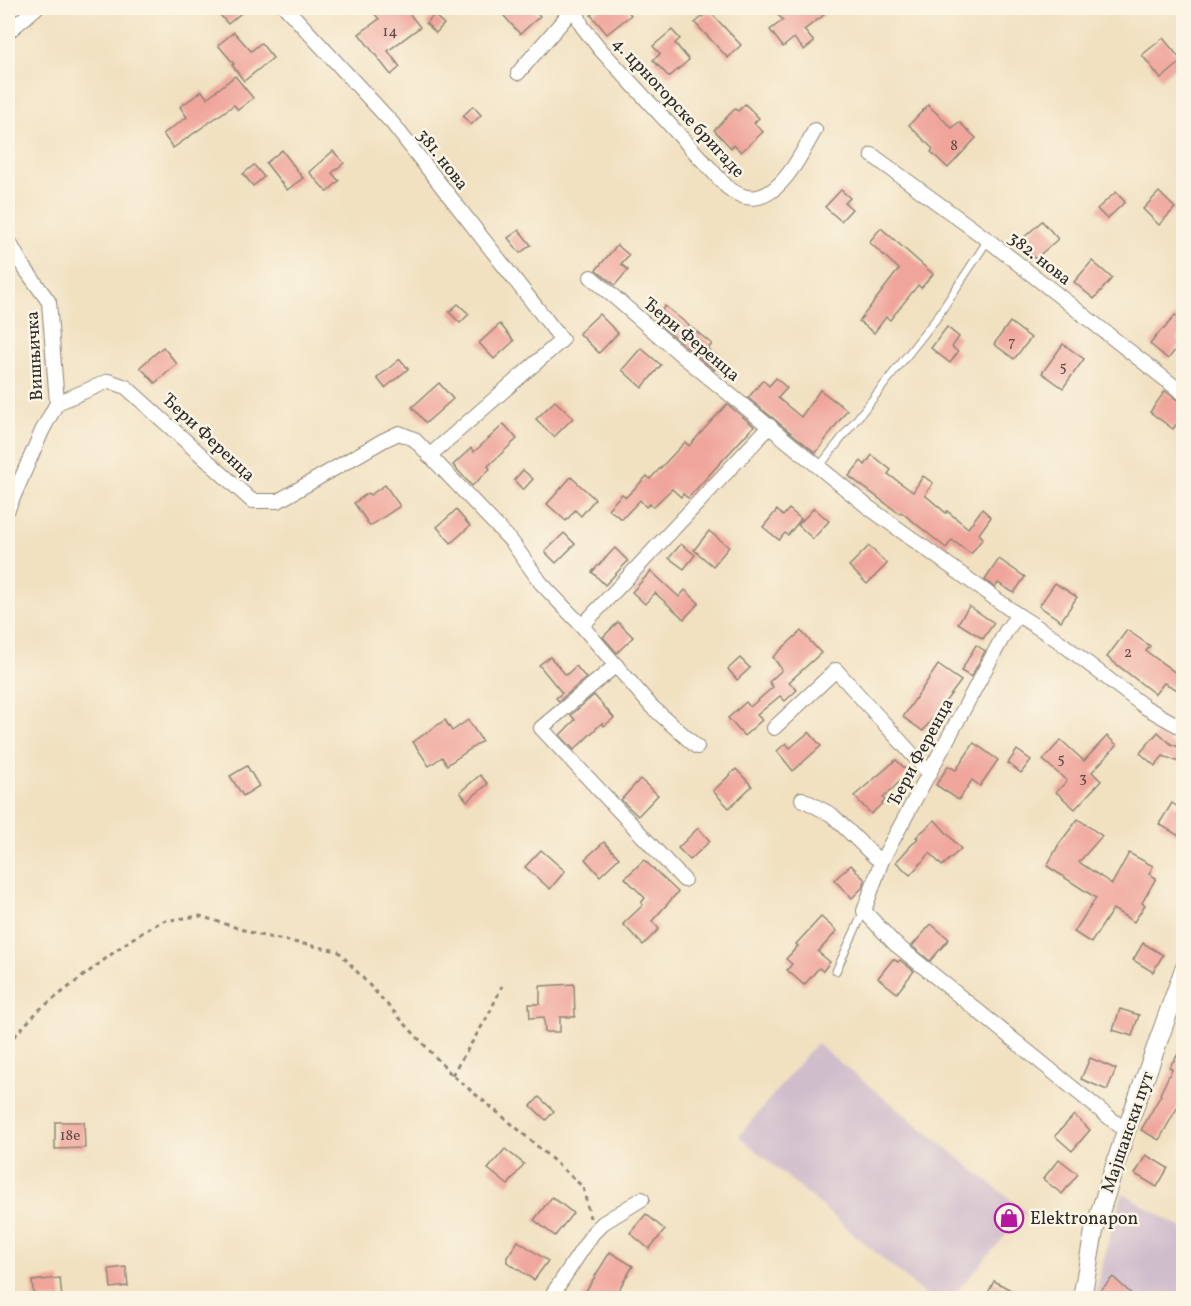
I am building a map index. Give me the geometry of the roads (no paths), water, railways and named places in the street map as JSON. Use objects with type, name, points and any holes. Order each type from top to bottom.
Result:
[{"type":"street","points":[[8,32],[36,8]]},
{"type":"street","name":"381. нова","points":[[286,8],[393,124],[562,340],[429,456]]},
{"type":"street","name":"4. црногорске бригаде","points":[[518,73],[575,8],[582,26],[600,49],[727,187],[737,195],[748,198],[757,198],[774,190],[795,165],[815,130]]},
{"type":"street","name":"382. нова","points":[[872,155],[988,240],[1184,394]]},
{"type":"street","name":"Вишњичка","points":[[8,240],[21,263],[49,302],[57,403],[42,431],[8,509]]},
{"type":"street","name":"Ђери Ференца","points":[[591,277],[818,468],[927,552],[1056,639],[1145,707],[1184,729]]},
{"type":"street","name":"Ђери Ференца","points":[[57,403],[109,381],[126,387],[252,501],[278,501],[399,433],[414,439],[512,542],[541,583],[582,626],[651,706],[697,747]]},
{"type":"street","points":[[582,626],[770,426]]},
{"type":"street","name":"Ђери Ференца","points":[[864,911],[882,860],[1006,631],[1018,615]]},
{"type":"street","points":[[616,665],[541,728],[684,880]]},
{"type":"street","points":[[774,728],[836,670],[930,774]]},
{"type":"street","points":[[802,799],[832,815],[882,860]]},
{"type":"street","points":[[864,911],[894,943],[1126,1131]]},
{"type":"street","name":"Мајшански пут","points":[[1082,1299],[1094,1231],[1126,1131],[1184,969]]},
{"type":"street","points":[[550,1299],[593,1233],[603,1223],[642,1199]]},
{"type":"lane","points":[[818,468],[936,319],[988,240]]},
{"type":"lane","points":[[836,971],[864,911]]},
{"type":"place","name":"Elektronapon","points":[[1009,1218]]}]
